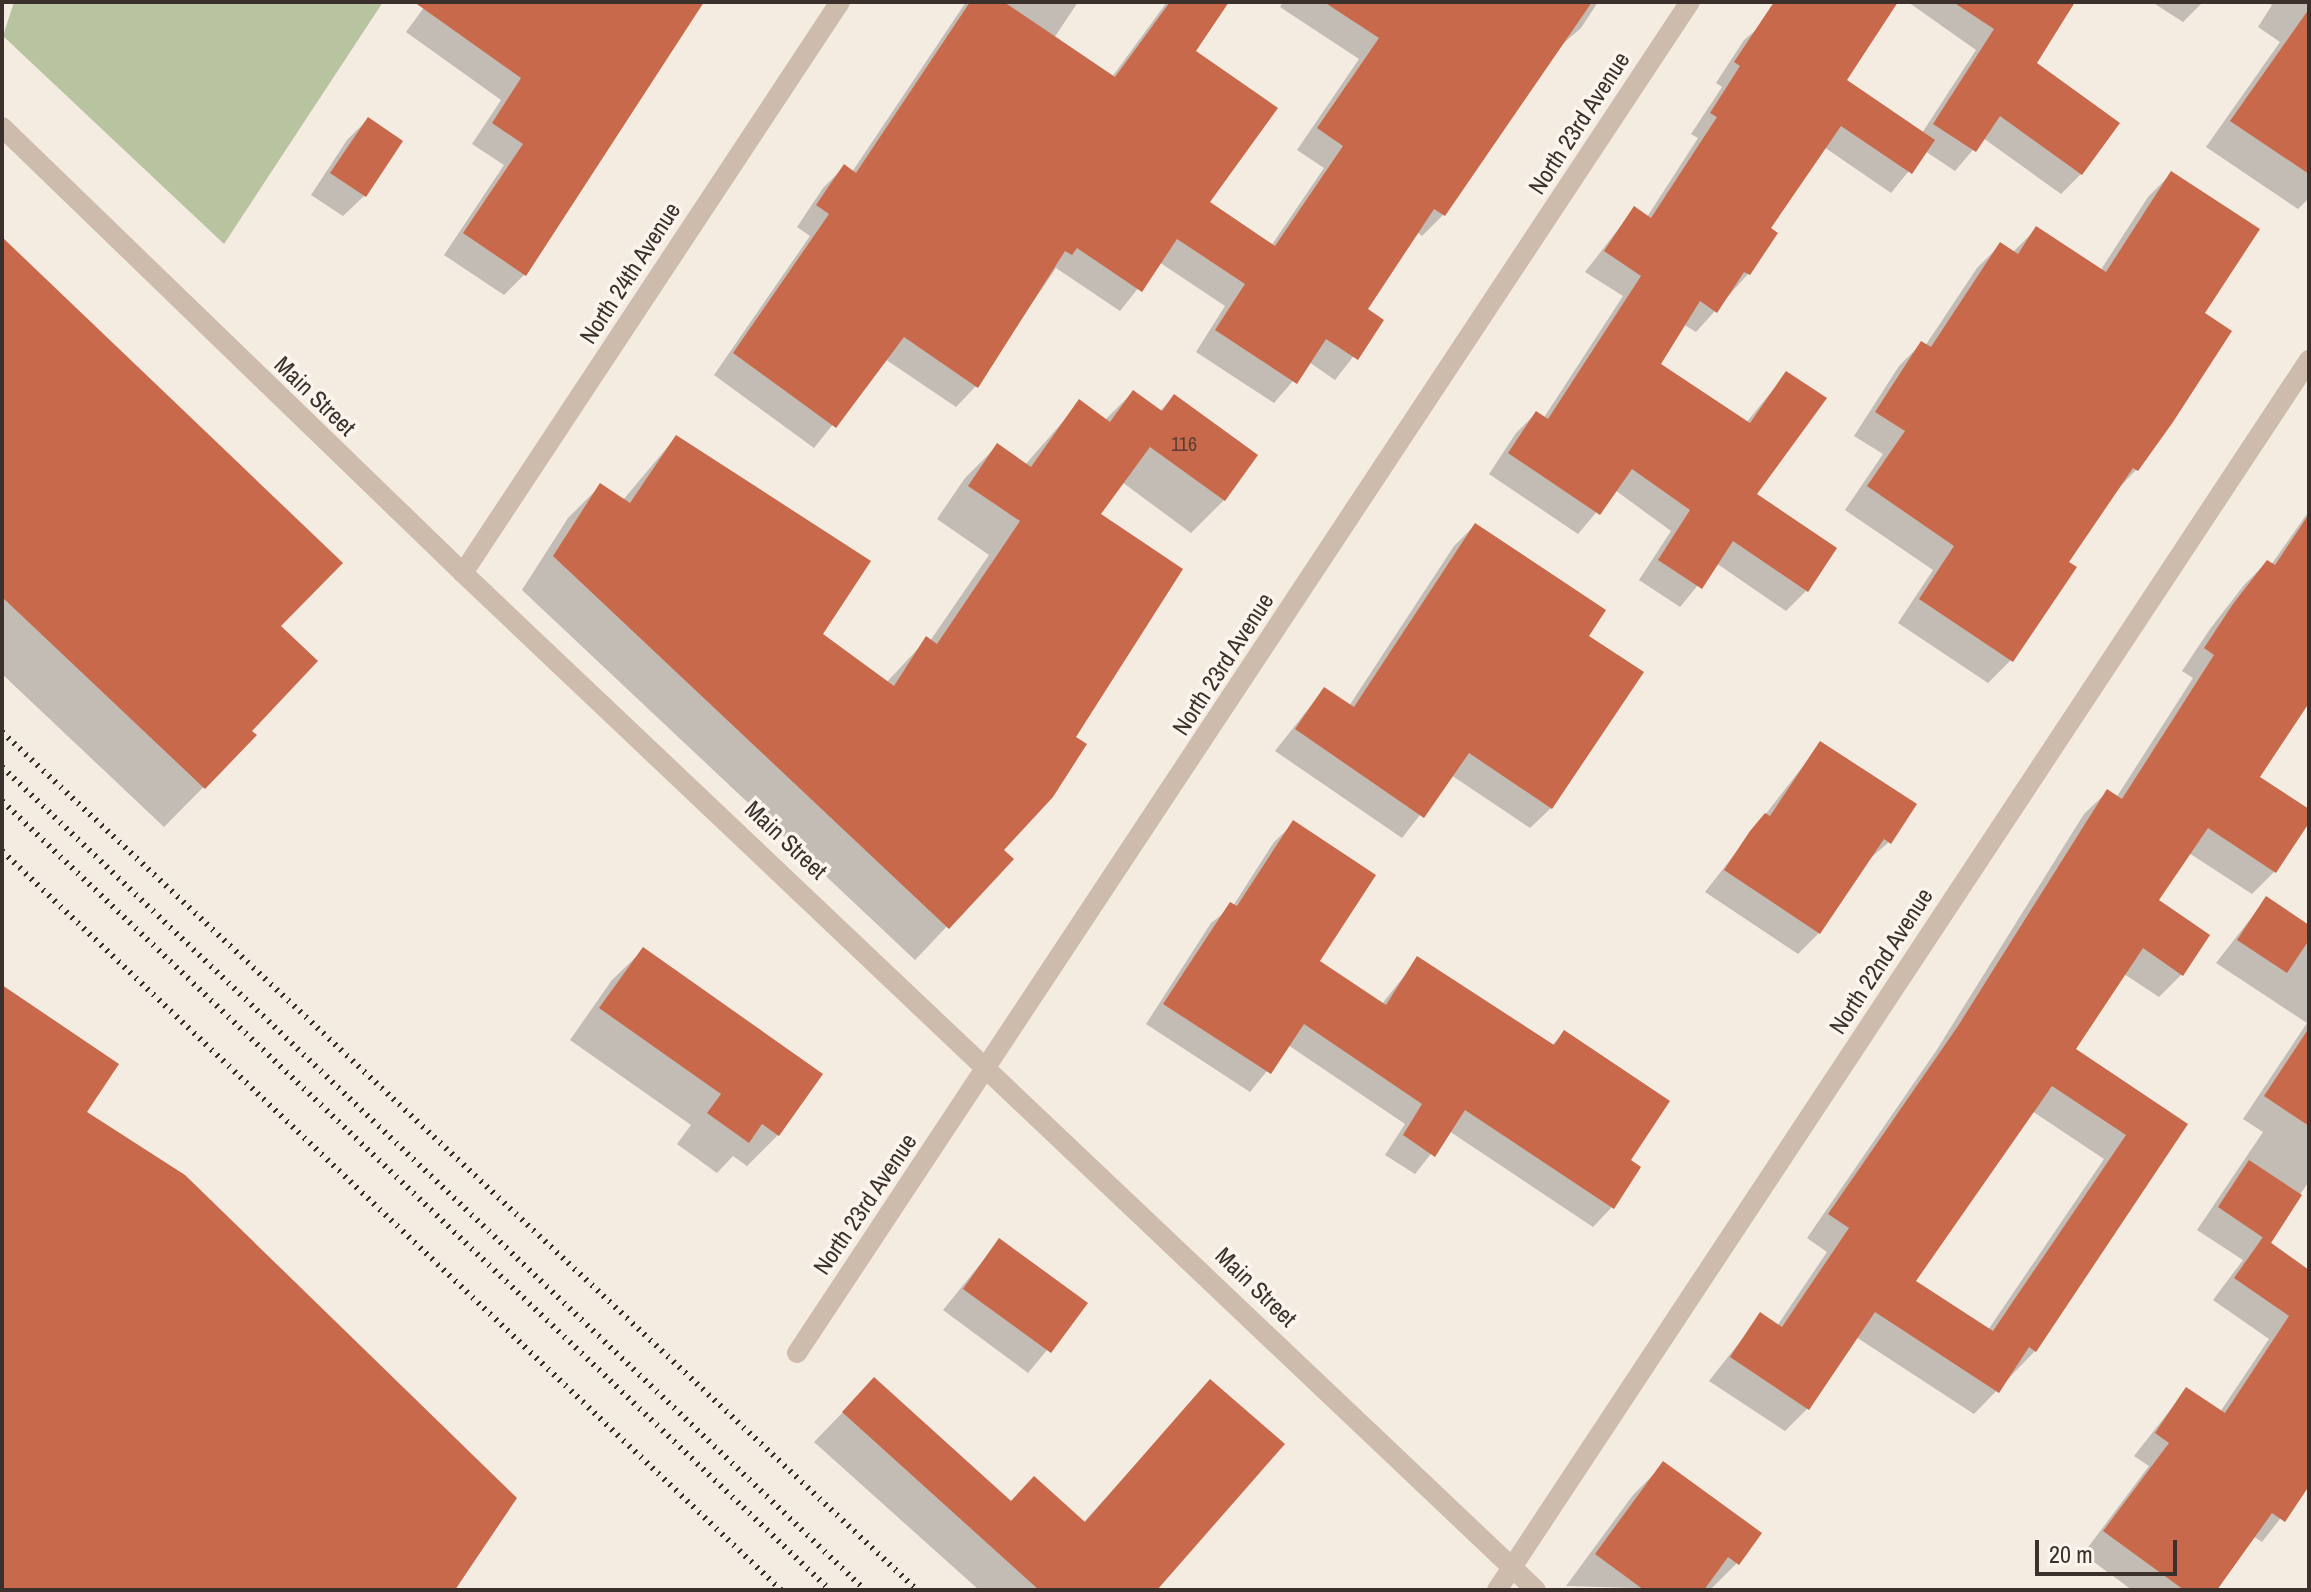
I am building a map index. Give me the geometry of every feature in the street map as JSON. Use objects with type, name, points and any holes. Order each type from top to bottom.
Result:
[{"type":"street","name":"North 24th Avenue","points":[[463,573],[840,2]]},
{"type":"street","name":"North 23rd Avenue","points":[[797,1353],[1690,2]]},
{"type":"street","name":"Main Street","points":[[2,127],[463,573],[988,1067],[1536,1590]]},
{"type":"street","name":"North 22nd Avenue","points":[[1497,1590],[2309,360]]},
{"type":"green space","points":[[14,2],[383,2],[224,244],[3,36]]},
{"type":"building","points":[[414,2],[704,2],[526,276],[463,233],[523,144],[492,123],[521,78]]},
{"type":"building","points":[[970,2],[1004,2],[1115,77],[1170,2],[1229,2],[1196,51],[1278,108],[1210,202],[1275,246],[1343,146],[1317,128],[1379,38],[1324,2],[1592,2],[1445,216],[1434,209],[1368,309],[1384,320],[1358,360],[1326,339],[1297,384],[1215,330],[1245,284],[1177,239],[1142,292],[1077,248],[1072,255],[1065,251],[978,388],[904,337],[836,428],[733,353],[829,214],[816,205],[844,164],[856,173]]},
{"type":"building","points":[[1774,2],[1898,2],[1847,80],[1935,140],[1912,174],[1841,126],[1771,228],[1778,233],[1750,275],[1744,272],[1717,313],[1700,301],[1661,364],[1750,423],[1786,371],[1827,398],[1757,494],[1837,548],[1808,592],[1733,541],[1702,589],[1658,560],[1690,510],[1632,469],[1600,515],[1508,453],[1536,411],[1548,419],[1641,276],[1604,251],[1634,206],[1651,218],[1717,117],[1710,113],[1740,66],[1734,62]]},
{"type":"building","points":[[1953,2],[2075,2],[2037,63],[2120,123],[2082,175],[2000,116],[1976,152],[1933,124],[1994,29]]},
{"type":"building","points":[[2309,9],[2309,174],[2230,121]]},
{"type":"building","points":[[368,117],[403,141],[366,197],[330,173]]},
{"type":"building","points":[[2171,171],[2260,229],[2205,313],[2232,331],[2173,422],[2138,471],[2133,468],[2069,562],[2077,567],[2013,662],[1919,599],[1954,546],[1867,486],[1905,431],[1875,412],[1921,341],[1931,347],[2000,242],[2018,254],[2036,226],[2106,272]]},
{"type":"building","points":[[2,237],[343,563],[281,626],[318,661],[252,731],[257,735],[205,789],[2,597]]},
{"type":"building","points":[[1133,390],[1162,411],[1174,394],[1258,455],[1225,501],[1150,447],[1101,514],[1183,569],[1076,737],[1087,744],[1053,797],[1004,850],[1014,859],[949,929],[553,556],[600,483],[630,503],[676,435],[871,561],[823,634],[894,686],[926,636],[937,644],[1020,521],[968,486],[997,443],[1031,467],[1079,399],[1110,422]]},
{"type":"building","points":[[2309,514],[2309,703],[2260,777],[2309,809],[2309,823],[2276,873],[2208,828],[2159,900],[2210,935],[2183,976],[2143,948],[2076,1049],[2188,1124],[2036,1352],[2029,1347],[1999,1393],[1875,1312],[1809,1410],[1730,1357],[1760,1312],[1782,1327],[1849,1228],[1828,1214],[1958,1026],[2107,789],[2122,799],[2214,655],[2204,648],[2233,604],[2267,560],[2275,565]],"holes":[[[2052,1086],[2126,1135],[1993,1331],[1916,1281]]]},
{"type":"building","points":[[1475,523],[1606,610],[1589,636],[1644,672],[1552,809],[1469,753],[1424,818],[1295,729],[1324,687],[1354,707]]},
{"type":"building","points":[[1820,741],[1917,804],[1891,844],[1884,839],[1820,934],[1724,870],[1765,813],[1770,816]]},
{"type":"building","points":[[1293,820],[1376,875],[1320,961],[1386,1005],[1417,956],[1554,1045],[1564,1030],[1670,1101],[1631,1160],[1641,1167],[1614,1209],[1465,1110],[1435,1157],[1403,1135],[1422,1104],[1304,1024],[1271,1074],[1163,1004],[1230,902],[1237,906]]},
{"type":"building","points":[[2266,896],[2309,925],[2309,940],[2287,973],[2237,940]]},
{"type":"building","points":[[643,947],[823,1074],[779,1136],[762,1124],[749,1143],[707,1113],[721,1094],[599,1008]]},
{"type":"building","points":[[2,985],[119,1064],[87,1112],[185,1175],[517,1498],[455,1590],[2,1590]]},
{"type":"building","points":[[2309,1028],[2309,1126],[2264,1096]]},
{"type":"building","points":[[2249,1160],[2302,1195],[2271,1243],[2218,1207]]},
{"type":"building","points":[[2263,1237],[2309,1270],[2309,1486],[2285,1522],[2272,1513],[2217,1590],[2184,1590],[2103,1531],[2169,1443],[2155,1433],[2186,1387],[2225,1413],[2289,1316],[2234,1278]]},
{"type":"building","points":[[999,1238],[1088,1303],[1051,1353],[963,1289]]},
{"type":"building","points":[[874,1377],[1011,1501],[1034,1476],[1085,1522],[1210,1379],[1285,1444],[1157,1590],[1039,1590],[842,1412]]},
{"type":"building","points":[[1663,1461],[1762,1533],[1739,1565],[1728,1557],[1704,1590],[1644,1590],[1595,1554]]},
{"type":"railway","points":[[2,732],[917,1590]]},
{"type":"railway","points":[[2,767],[865,1590]]},
{"type":"railway","points":[[2,801],[830,1590]]},
{"type":"railway","points":[[2,851],[781,1590]]}]
